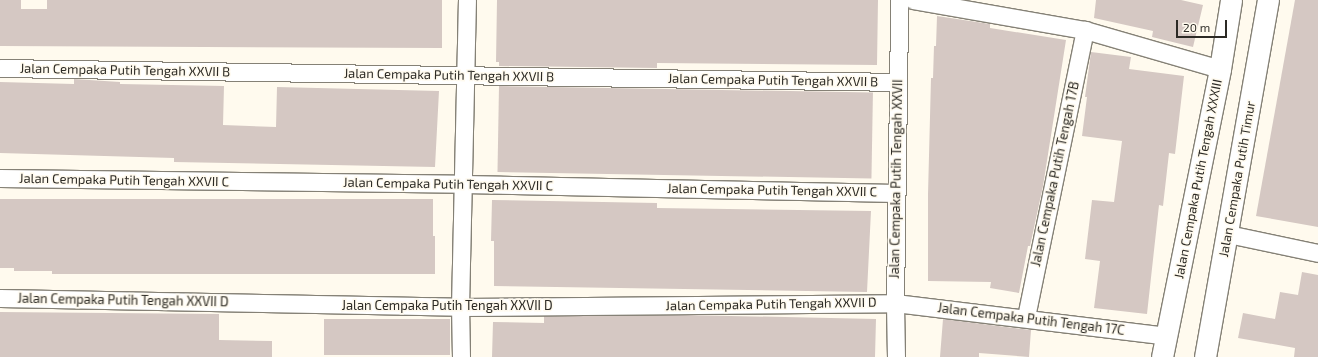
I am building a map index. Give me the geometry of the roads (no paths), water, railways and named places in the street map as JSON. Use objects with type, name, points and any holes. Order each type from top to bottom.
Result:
[{"type":"street","points":[[461,357],[460,307],[466,0]]},
{"type":"street","name":"Jalan Cempaka Putih Tengah XXVII","points":[[896,357],[895,303],[899,0]]},
{"type":"street","points":[[913,0],[1085,30],[1220,69]]},
{"type":"street","name":"Jalan Cempaka Putih Tengah XXXIII","points":[[1162,357],[1220,69],[1232,0]]},
{"type":"street","name":"Jalan Cempaka Putih Timur","points":[[1205,357],[1228,234],[1268,0]]},
{"type":"street","name":"Jalan Cempaka Putih Tengah 17B","points":[[1026,318],[1085,30]]},
{"type":"street","name":"Jalan Cempaka Putih Tengah XXVII B","points":[[0,68],[898,82]]},
{"type":"street","name":"Jalan Cempaka Putih Tengah XXVII C","points":[[0,178],[462,184],[896,193]]},
{"type":"street","points":[[1228,234],[1318,253]]},
{"type":"street","name":"Jalan Cempaka Putih Tengah XXVII D","points":[[0,298],[460,307],[895,303]]},
{"type":"street","name":"Jalan Cempaka Putih Tengah 17C","points":[[895,303],[1167,336]]}]
